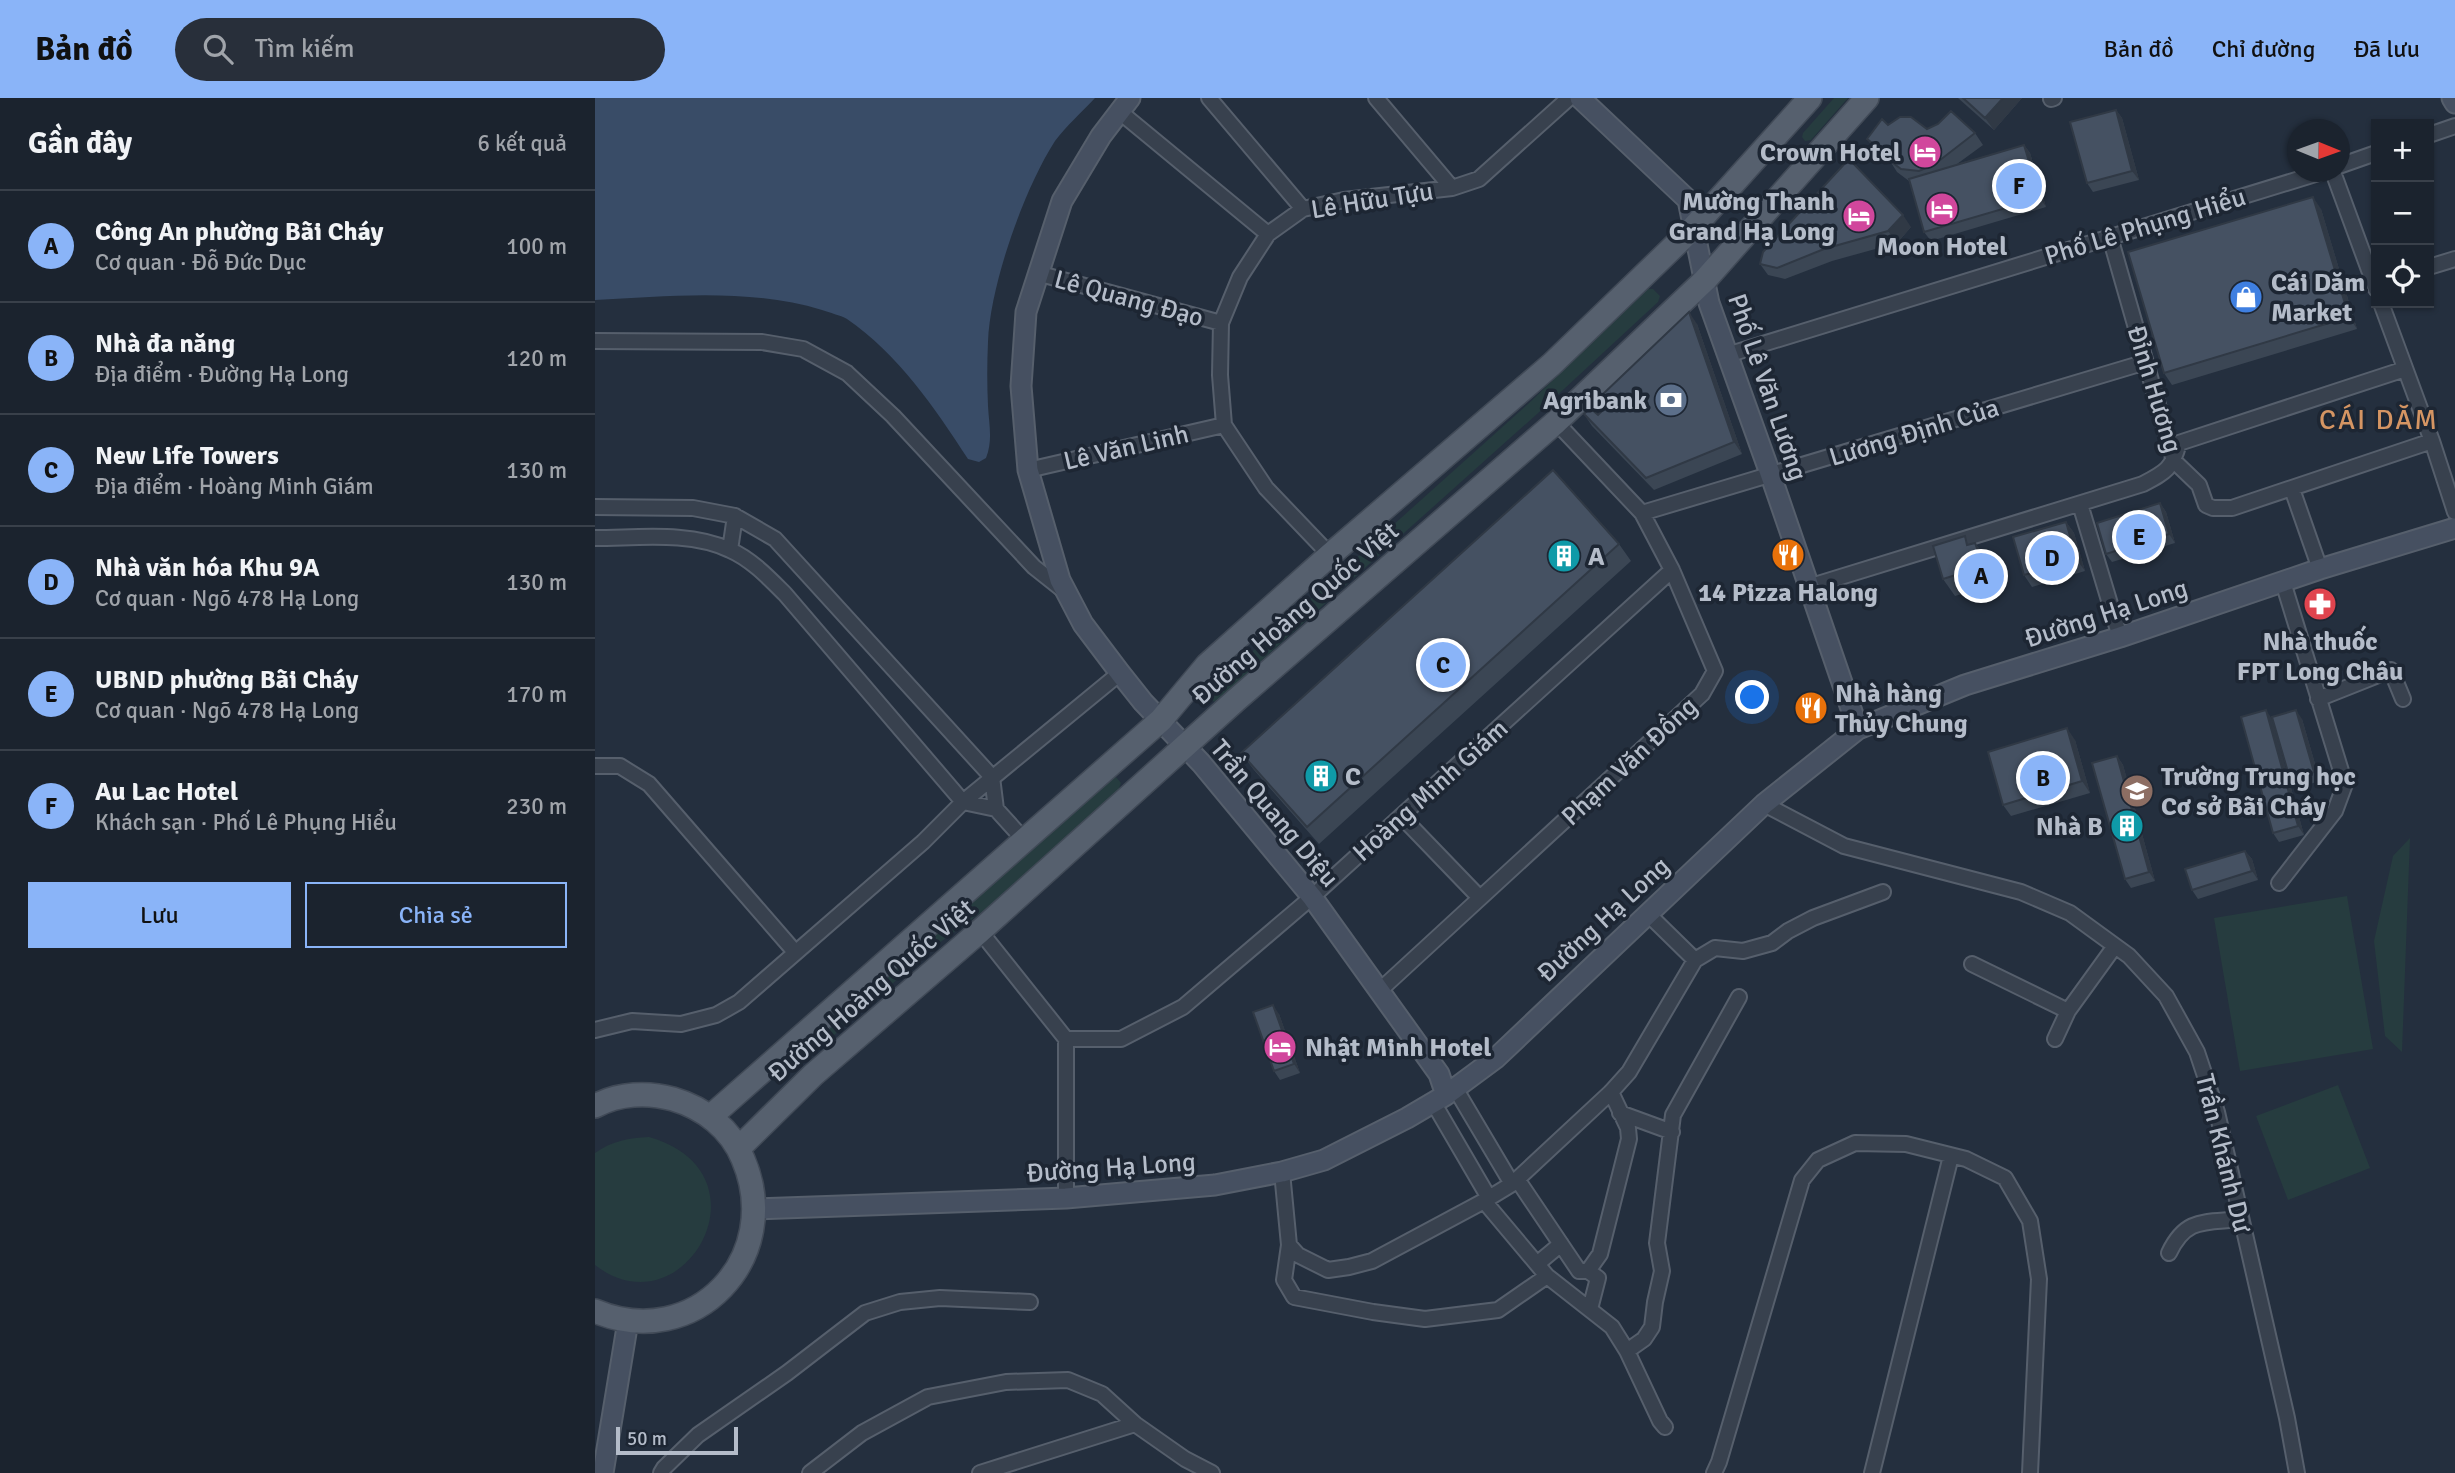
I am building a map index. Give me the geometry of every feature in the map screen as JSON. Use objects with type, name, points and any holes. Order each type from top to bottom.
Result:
[{"type":"main road","name":"Phố Lê Văn Lương","points":[[1580,98],[1688,200],[1709,303],[1858,729]]},
{"type":"main road","name":"Đường Hoàng Quốc Việt","points":[[710,1116],[1161,720],[1207,665],[1330,555],[1552,364],[1694,227],[1810,98]]},
{"type":"main road","name":"Đường Hoàng Quốc Việt","points":[[739,1148],[813,1075],[1556,422],[1705,280],[1867,98]]},
{"type":"main road","points":[[2452,98],[2455,103]]},
{"type":"main road","name":"Trần Quang Diệu","points":[[1125,105],[1101,136],[1062,201],[1026,312],[1020,386],[1028,470],[1060,580],[1083,624],[1120,673],[1312,897],[1439,1074],[1445,1095]]},
{"type":"main road","name":"Đường Hạ Long","points":[[755,1209],[1066,1198],[1215,1185],[1282,1172],[1324,1160],[1445,1095],[1496,1058],[1764,804],[1858,729],[1965,685],[2120,637],[2320,569],[2455,528]]},
{"type":"main road","points":[[595,1105],[629,1095],[657,1095],[685,1102],[710,1116],[739,1148],[751,1178],[755,1209],[753,1233],[745,1256],[733,1276],[717,1294],[697,1307],[675,1317],[652,1321],[628,1321],[595,1311]]},
{"type":"main road","points":[[603,1473],[628,1321]]},
{"type":"street","points":[[1209,98],[1303,209]]},
{"type":"street","points":[[1376,98],[1452,188]]},
{"type":"street","name":"Lê Hữu Tựu","points":[[1330,555],[1266,488],[1224,425],[1220,375],[1221,323],[1240,277],[1268,234],[1303,209],[1344,200],[1452,188],[1479,179],[1569,98]]},
{"type":"street","points":[[1125,105],[1268,234]]},
{"type":"street","points":[[2434,133],[2455,126]]},
{"type":"street","points":[[2350,162],[2371,155]]},
{"type":"street","name":"Phố Lê Phụng Hiểu","points":[[1727,355],[2289,182]]},
{"type":"street","points":[[2337,182],[2371,273]]},
{"type":"street","name":"Đỉnh Hương","points":[[2110,237],[2174,461],[2199,485],[2206,505],[2213,508],[2232,508],[2432,441]]},
{"type":"street","points":[[2434,265],[2455,259]]},
{"type":"street","name":"Lê Quang Đạo","points":[[1037,273],[1221,323]]},
{"type":"street","points":[[2383,308],[2455,512]]},
{"type":"street","points":[[595,341],[762,342],[803,349],[847,373],[893,416],[1034,567],[1067,593]]},
{"type":"street","name":"Lương Định Của","points":[[1642,513],[2146,362]]},
{"type":"street","points":[[1808,587],[2143,484],[2165,473],[2174,461],[2179,443],[2405,369]]},
{"type":"street","name":"Phạm Văn Đồng","points":[[1378,992],[1702,694],[1715,671],[1672,570],[1642,513],[1556,422]]},
{"type":"street","name":"Lê Văn Linh","points":[[1028,470],[1224,425]]},
{"type":"street","points":[[2292,489],[2320,569]]},
{"type":"street","points":[[2080,504],[2120,637]]},
{"type":"street","points":[[595,507],[693,508],[736,516],[775,539],[992,777],[996,809],[1025,841]]},
{"type":"street","points":[[730,550],[736,516]]},
{"type":"street","points":[[595,538],[690,538],[730,550],[764,573],[785,594],[963,802],[996,809]]},
{"type":"street","name":"Hoàng Minh Giám","points":[[1066,1039],[1121,1039],[1183,1007],[1312,897],[1672,570]]},
{"type":"street","points":[[2279,883],[2335,811],[2344,784],[2283,582]]},
{"type":"street","points":[[2318,699],[2391,670],[2403,699]]},
{"type":"street","points":[[595,1030],[632,1021],[681,1024],[716,1015],[739,1002],[923,842],[963,802],[1120,673]]},
{"type":"street","points":[[595,766],[620,766],[649,784],[795,952]]},
{"type":"street","name":"Trần Khánh Dư","points":[[1764,804],[1844,846],[2021,892],[2070,913],[2129,956],[2166,996],[2197,1052],[2217,1112],[2287,1418],[2297,1473]]},
{"type":"street","points":[[1401,816],[1480,898]]},
{"type":"street","points":[[1289,1245],[1298,1255],[1328,1270],[1349,1267],[1372,1261],[1486,1200],[1514,1182],[1629,1072],[1695,960],[1715,948],[1743,951],[1772,943],[1813,918],[1882,892]]},
{"type":"street","points":[[1647,913],[1695,960]]},
{"type":"street","points":[[980,931],[1066,1039],[1066,1198]]},
{"type":"street","points":[[2055,1039],[2068,1011],[2115,946]]},
{"type":"street","points":[[1972,964],[2068,1011]]},
{"type":"street","points":[[1627,1351],[1637,1346],[1652,1327],[1662,1271],[1657,1243],[1673,1115],[1738,997]]},
{"type":"street","points":[[1588,1271],[1600,1254],[1627,1150],[1628,1128],[1611,1092]]},
{"type":"street","points":[[1445,1095],[1514,1182],[1579,1271],[1588,1271],[1598,1278],[1590,1309]]},
{"type":"street","points":[[1445,1095],[1486,1200],[1547,1276],[1612,1327],[1665,1427]]},
{"type":"street","points":[[1620,1113],[1672,1132]]},
{"type":"street","points":[[1714,1473],[1802,1180],[1818,1160],[1855,1143],[1906,1144],[1966,1159],[2005,1178],[2030,1221],[2039,1279],[2029,1473]]},
{"type":"street","points":[[1872,1473],[1951,1156]]},
{"type":"street","points":[[1282,1172],[1289,1245],[1284,1280],[1294,1297],[1425,1319],[1498,1310],[1547,1276]]},
{"type":"street","points":[[2168,1253],[2177,1236],[2192,1224],[2241,1219]]},
{"type":"street","points":[[1537,1264],[1561,1244]]},
{"type":"street","points":[[661,1473],[698,1435],[787,1373],[865,1313],[900,1302],[940,1298],[1030,1302]]},
{"type":"street","points":[[810,1473],[862,1433],[929,1397],[1006,1382],[1068,1380],[1101,1394],[1135,1424],[1185,1459],[1212,1473]]},
{"type":"street","points":[[980,1473],[1135,1424]]},
{"type":"green space","points":[[1834,98],[1848,98],[1811,140],[1805,141],[1803,133]]},
{"type":"green space","points":[[1648,289],[1653,289],[1660,296],[1658,302],[1215,702],[1207,698],[1216,684],[1528,404]]},
{"type":"green space","points":[[1116,777],[1121,783],[1118,791],[990,906],[935,946],[795,1067],[793,1061],[1107,780]]},
{"type":"green space","points":[[2410,838],[2402,1052],[2385,1036],[2374,941],[2393,856]]},
{"type":"green space","points":[[2347,896],[2373,1049],[2240,1071],[2214,918]]},
{"type":"green space","points":[[2338,1085],[2370,1168],[2288,1200],[2256,1116]]},
{"type":"green space","points":[[649,1137],[687,1156],[706,1182],[711,1212],[703,1240],[684,1264],[659,1279],[628,1281],[595,1265],[595,1153],[621,1141]]},
{"type":"water","points":[[595,98],[1095,98],[1059,135],[1043,161],[1021,211],[1002,266],[990,319],[988,342],[990,439],[986,458],[979,462],[968,459],[929,402],[899,365],[883,348],[841,316],[794,303],[738,296],[595,300]]},
{"type":"building","points":[[1963,98],[2003,98],[1985,118]]},
{"type":"building","points":[[2116,110],[2132,171],[2087,183],[2070,122]]},
{"type":"building","name":"Crown Hotel","points":[[1951,111],[1975,133],[1935,164],[1919,171],[1901,169],[1889,160],[1891,157],[1867,139],[1882,119],[1888,125],[1900,117],[1911,117],[1927,129],[1938,124]]},
{"type":"building","points":[[2024,145],[2040,198],[1924,232],[1909,179]]},
{"type":"building","name":"Mường Thanh Grand Hạ Long","points":[[1849,159],[1903,215],[1888,231],[1824,249],[1777,268],[1760,264],[1763,252]]},
{"type":"building","name":"Cái Dăm Market","points":[[2313,197],[2349,317],[2164,373],[2128,252]]},
{"type":"building","name":"Agribank","points":[[1689,312],[1734,442],[1646,478],[1584,414],[1590,408],[1598,415],[1610,403],[1602,395]]},
{"type":"building","points":[[1553,470],[1619,544],[1307,827],[1241,753]]},
{"type":"building","points":[[2160,503],[2169,534],[2106,554],[2097,523]]},
{"type":"building","points":[[2066,522],[2077,560],[2024,575],[2013,537]]},
{"type":"building","points":[[1965,536],[1967,545],[1975,543],[1979,554],[1972,556],[1975,569],[1943,579],[1933,546]]},
{"type":"building","points":[[2266,710],[2298,826],[2273,833],[2241,717]]},
{"type":"building","points":[[2296,710],[2314,772],[2290,779],[2272,717]]},
{"type":"building","points":[[2067,728],[2082,781],[2003,805],[1988,752]]},
{"type":"building","name":"Nhà B","points":[[2117,756],[2149,872],[2125,879],[2092,763]]},
{"type":"building","points":[[2245,851],[2252,871],[2192,890],[2185,869]]},
{"type":"building","name":"Nhật Minh Hotel","points":[[1273,1005],[1294,1064],[1274,1071],[1253,1012]]},
{"type":"place","name":"Crown Hotel","points":[[1925,152]]},
{"type":"place","name":"Au Lac Hotel","points":[[2019,186]]},
{"type":"place","name":"Moon Hotel","points":[[1942,209]]},
{"type":"place","name":"Mường Thanh Grand Hạ Long","points":[[1859,216]]},
{"type":"place","name":"Cái Dăm Market","points":[[2246,297]]},
{"type":"place","name":"Agribank","points":[[1671,400]]},
{"type":"place","name":"UBND phường Bãi Cháy","points":[[2139,537]]},
{"type":"place","name":"14 Pizza Halong","points":[[1788,555]]},
{"type":"place","name":"A","points":[[1564,556]]},
{"type":"place","name":"Nhà văn hóa Khu 9A","points":[[2052,558]]},
{"type":"place","name":"Công An phường Bãi Cháy","points":[[1981,576]]},
{"type":"place","name":"Nhà thuốc FPT Long Châu","points":[[2320,604]]},
{"type":"place","name":"New Life Towers","points":[[1443,665]]},
{"type":"place","name":"Nhà hàng Thủy Chung","points":[[1811,708]]},
{"type":"place","name":"C","points":[[1321,776]]},
{"type":"place","name":"Nhà đa năng","points":[[2043,778]]},
{"type":"place","name":"Trường Trung học Cơ sở Bãi Cháy","points":[[2137,791]]},
{"type":"place","name":"Nhà B","points":[[2127,826]]},
{"type":"place","name":"Nhật Minh Hotel","points":[[1280,1047]]},
{"type":"district","name":"CÁI DĂM","points":[[2379,419]]}]
